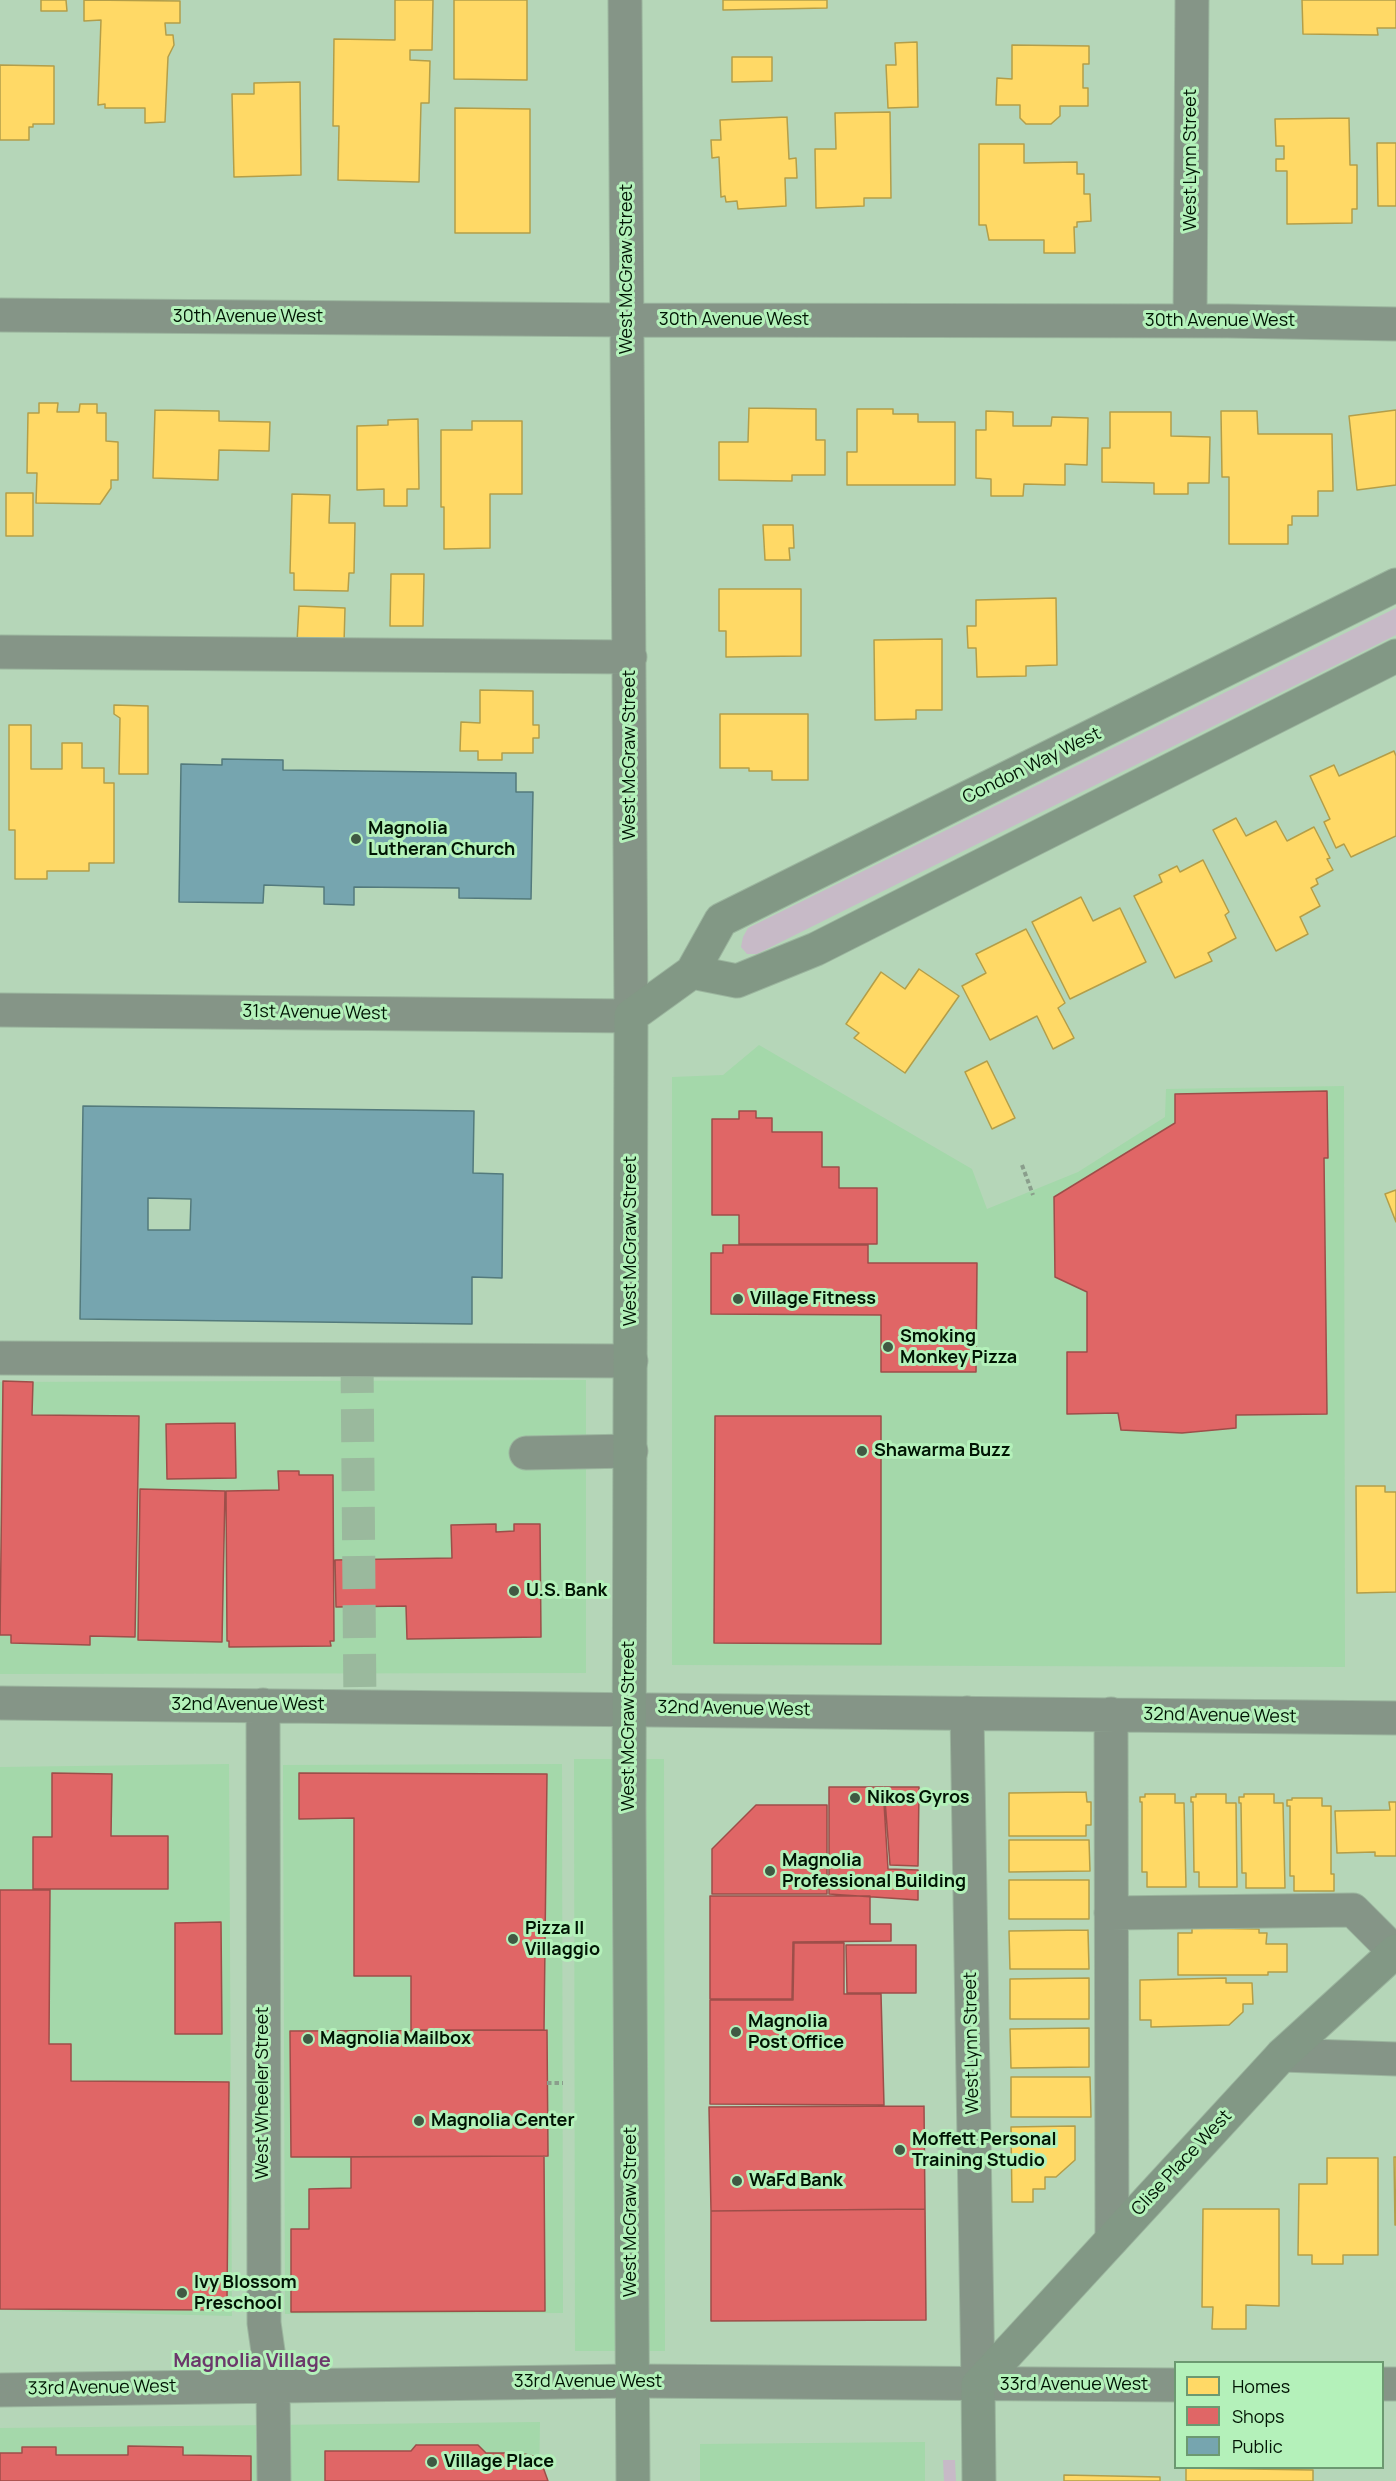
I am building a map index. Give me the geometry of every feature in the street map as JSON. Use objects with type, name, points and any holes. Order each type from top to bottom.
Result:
[{"type":"main road","name":"Condon Way West","points":[[631,1016],[692,972],[721,920],[1396,585]]},
{"type":"main road","points":[[692,972],[737,981],[816,949],[1396,656]]},
{"type":"main road","name":"West McGraw Street","points":[[631,1016],[629,1708],[633,2481]]},
{"type":"main road","name":"Clise Place West","points":[[978,2385],[1282,2055],[1395,1952]]},
{"type":"main road","name":"West Lynn Street","points":[[978,2385],[979,2481]]},
{"type":"street","name":"West McGraw Street","points":[[625,0],[631,1016]]},
{"type":"street","name":"West Lynn Street","points":[[1190,321],[1192,0]]},
{"type":"street","name":"30th Avenue West","points":[[0,315],[1396,324]]},
{"type":"street","points":[[0,652],[630,657]]},
{"type":"street","name":"31st Avenue West","points":[[0,1010],[631,1016]]},
{"type":"street","points":[[0,1358],[631,1361]]},
{"type":"street","points":[[526,1453],[631,1451]]},
{"type":"street","name":"32nd Avenue West","points":[[0,1703],[1396,1718]]},
{"type":"street","name":"West Wheeler Street","points":[[263,1705],[264,2323],[273,2386],[274,2481]]},
{"type":"street","name":"West Lynn Street","points":[[967,1713],[978,2385]]},
{"type":"street","points":[[1111,1714],[1112,2239]]},
{"type":"street","points":[[1111,1913],[1353,1910],[1395,1952]]},
{"type":"street","points":[[1282,2055],[1396,2059]]},
{"type":"street","name":"33rd Avenue West","points":[[0,2390],[633,2381],[1174,2385]]},
{"type":"path","points":[[1022,1165],[1033,1195]]},
{"type":"path","points":[[547,2083],[564,2083]]},
{"type":"shaded area","points":[[1396,608],[1396,635],[757,954],[747,954],[741,947],[748,928]]},
{"type":"shaded area","points":[[759,1045],[972,1169],[987,1209],[1078,1172],[1165,1117],[1166,1089],[1344,1086],[1345,1667],[672,1665],[672,1077],[723,1075]]},
{"type":"shaded area","points":[[586,1380],[586,1673],[0,1674],[0,1382]]},
{"type":"shaded area","points":[[574,1759],[664,1759],[665,2351],[575,2351]]},
{"type":"shaded area","points":[[229,1764],[232,2316],[0,2310],[0,1767]]},
{"type":"shaded area","points":[[562,1764],[563,2313],[285,2314],[283,1765]]},
{"type":"shaded area","points":[[540,2422],[539,2481],[0,2481],[0,2428]]},
{"type":"shaded area","points":[[925,2442],[925,2481],[700,2481],[700,2444]]},
{"type":"shaded area","points":[[943,2460],[955,2460],[956,2481],[944,2481]]},
{"type":"building: Homes","points":[[41,0],[66,0],[67,11],[41,11]]},
{"type":"building: Homes","points":[[84,0],[180,1],[180,23],[165,23],[166,35],[173,35],[174,45],[168,57],[165,122],[145,123],[145,108],[105,108],[105,104],[98,105],[101,20],[84,21]]},
{"type":"building: Homes","points":[[395,0],[433,0],[432,50],[410,50],[410,60],[430,61],[429,103],[421,103],[419,182],[338,180],[339,126],[333,126],[334,39],[395,40]]},
{"type":"building: Homes","points":[[454,0],[527,0],[527,80],[454,79]]},
{"type":"building: Homes","points":[[723,0],[827,0],[827,8],[723,10]]},
{"type":"building: Homes","points":[[1302,0],[1396,0],[1396,28],[1377,28],[1378,35],[1303,34]]},
{"type":"building: Homes","points":[[917,42],[918,107],[888,108],[886,65],[896,65],[895,43]]},
{"type":"building: Homes","points":[[1012,45],[1089,46],[1089,64],[1083,64],[1083,88],[1088,88],[1088,106],[1060,106],[1060,116],[1051,124],[1026,124],[1020,118],[1020,105],[996,105],[997,78],[1012,79]]},
{"type":"building: Homes","points":[[732,57],[772,57],[772,81],[732,82]]},
{"type":"building: Homes","points":[[0,65],[54,66],[54,124],[33,124],[33,127],[29,127],[29,140],[0,140]]},
{"type":"building: Homes","points":[[300,82],[301,175],[234,177],[232,94],[254,94],[254,83]]},
{"type":"building: Homes","points":[[455,108],[530,109],[530,233],[455,233]]},
{"type":"building: Homes","points":[[890,112],[891,198],[864,198],[864,206],[816,208],[815,149],[836,149],[835,113]]},
{"type":"building: Homes","points":[[787,117],[789,159],[796,158],[797,178],[785,178],[786,206],[738,209],[737,201],[726,202],[725,196],[721,197],[719,157],[712,158],[711,140],[721,140],[720,120]]},
{"type":"building: Homes","points":[[1349,118],[1350,165],[1357,165],[1357,209],[1352,209],[1352,223],[1287,224],[1287,171],[1276,171],[1276,159],[1284,159],[1284,146],[1276,146],[1275,119]]},
{"type":"building: Homes","points":[[1377,143],[1396,143],[1396,206],[1378,206]]},
{"type":"building: Homes","points":[[979,144],[1024,144],[1024,163],[1077,162],[1077,174],[1084,174],[1084,194],[1090,194],[1091,221],[1077,222],[1077,227],[1074,227],[1075,253],[1044,253],[1044,240],[989,240],[986,225],[979,225]]},
{"type":"building: Homes","points":[[39,403],[58,403],[57,412],[79,412],[80,404],[97,404],[97,413],[106,413],[106,441],[118,442],[118,480],[111,480],[111,488],[100,504],[36,503],[37,473],[27,473],[28,413],[39,413]]},
{"type":"building: Homes","points":[[749,408],[816,409],[816,440],[825,440],[825,475],[792,475],[792,481],[719,480],[719,442],[748,442]]},
{"type":"building: Homes","points":[[857,409],[893,409],[893,414],[918,414],[918,422],[955,422],[955,485],[847,485],[847,452],[857,452]]},
{"type":"building: Homes","points":[[155,410],[219,411],[219,421],[270,422],[269,451],[219,450],[218,480],[153,478]]},
{"type":"building: Homes","points":[[1396,410],[1396,485],[1357,490],[1349,416]]},
{"type":"building: Homes","points":[[986,411],[1013,412],[1013,426],[1051,426],[1052,417],[1088,418],[1087,465],[1065,464],[1065,485],[1024,484],[1023,496],[991,496],[991,479],[976,478],[976,430],[986,430]]},
{"type":"building: Homes","points":[[1221,411],[1257,411],[1258,434],[1332,434],[1333,491],[1318,491],[1318,516],[1292,516],[1292,525],[1288,525],[1288,544],[1229,544],[1229,477],[1222,477]]},
{"type":"building: Homes","points":[[1110,412],[1171,412],[1171,436],[1210,437],[1209,483],[1188,483],[1188,494],[1154,494],[1154,483],[1102,482],[1102,448],[1110,448]]},
{"type":"building: Homes","points":[[418,419],[419,489],[407,489],[407,506],[384,506],[384,489],[357,490],[357,426],[388,425],[388,420]]},
{"type":"building: Homes","points":[[472,421],[522,421],[522,494],[490,494],[490,548],[444,549],[444,507],[441,507],[441,430],[472,430]]},
{"type":"building: Homes","points":[[6,493],[33,493],[33,536],[6,536]]},
{"type":"building: Homes","points":[[292,494],[330,495],[329,523],[355,523],[354,573],[349,573],[348,591],[294,590],[294,573],[290,573]]},
{"type":"building: Homes","points":[[763,525],[793,525],[794,548],[789,548],[790,560],[765,560]]},
{"type":"building: Homes","points":[[391,574],[424,574],[423,626],[390,626]]},
{"type":"building: Homes","points":[[719,589],[801,589],[801,656],[726,657],[726,631],[719,631]]},
{"type":"building: Homes","points":[[1056,598],[1057,665],[1026,666],[1026,676],[977,677],[976,648],[968,648],[967,626],[976,626],[976,600]]},
{"type":"building: Homes","points":[[299,606],[345,608],[344,644],[297,642]]},
{"type":"building: Homes","points":[[942,639],[942,710],[916,710],[916,719],[875,720],[874,640]]},
{"type":"building: Homes","points":[[480,690],[533,691],[533,725],[539,725],[539,738],[533,738],[533,753],[502,753],[502,760],[478,760],[478,751],[460,751],[461,722],[480,723]]},
{"type":"building: Homes","points":[[114,705],[148,706],[148,774],[119,774],[120,718],[114,714]]},
{"type":"building: Homes","points":[[720,714],[808,714],[808,780],[772,780],[772,771],[720,768]]},
{"type":"building: Homes","points":[[9,725],[31,725],[31,769],[62,769],[62,743],[82,743],[82,768],[104,768],[104,783],[114,783],[114,863],[89,863],[89,871],[47,871],[47,879],[15,879],[15,830],[9,830]]},
{"type":"building: Homes","points":[[1394,751],[1396,756],[1396,836],[1351,857],[1344,844],[1336,848],[1324,822],[1330,819],[1310,776],[1334,765],[1339,776]]},
{"type":"building: Homes","points":[[1236,818],[1246,836],[1276,821],[1287,841],[1314,827],[1330,858],[1327,859],[1333,870],[1316,879],[1318,884],[1311,888],[1320,906],[1300,917],[1308,934],[1276,951],[1213,830]]},
{"type":"building: Homes","points":[[1203,860],[1229,912],[1225,915],[1236,938],[1208,953],[1212,961],[1175,978],[1134,896],[1162,882],[1159,875],[1177,866],[1180,872]]},
{"type":"building: Homes","points":[[1081,897],[1093,921],[1120,908],[1146,962],[1070,999],[1032,922]]},
{"type":"building: Homes","points":[[1026,929],[1065,1003],[1058,1008],[1074,1038],[1053,1049],[1037,1016],[990,1040],[962,986],[986,973],[976,954]]},
{"type":"building: Homes","points":[[919,969],[959,996],[905,1073],[854,1038],[859,1033],[846,1024],[881,972],[905,989]]},
{"type":"building: Homes","points":[[987,1061],[1015,1118],[992,1129],[965,1072]]},
{"type":"building: Homes","points":[[1396,1190],[1396,1222],[1385,1194]]},
{"type":"building: Homes","points":[[1356,1486],[1385,1486],[1385,1492],[1396,1492],[1396,1592],[1357,1593]]},
{"type":"building: Homes","points":[[1086,1792],[1087,1802],[1091,1802],[1091,1825],[1086,1825],[1086,1836],[1009,1836],[1009,1793]]},
{"type":"building: Homes","points":[[1145,1794],[1175,1794],[1175,1803],[1184,1803],[1186,1887],[1147,1887],[1147,1872],[1142,1872],[1142,1802],[1140,1802],[1140,1797],[1145,1797]]},
{"type":"building: Homes","points":[[1196,1794],[1226,1794],[1226,1803],[1236,1803],[1237,1887],[1199,1887],[1199,1872],[1194,1872],[1193,1802],[1191,1802],[1191,1797],[1196,1797]]},
{"type":"building: Homes","points":[[1244,1794],[1274,1794],[1274,1803],[1283,1803],[1285,1888],[1246,1888],[1246,1873],[1242,1873],[1241,1803],[1239,1803],[1239,1797],[1244,1797]]},
{"type":"building: Homes","points":[[1292,1798],[1322,1798],[1322,1806],[1331,1806],[1331,1874],[1334,1874],[1334,1891],[1294,1891],[1294,1876],[1290,1876],[1290,1806],[1287,1806],[1287,1800],[1292,1800]]},
{"type":"building: Homes","points":[[1389,1802],[1396,1802],[1396,1856],[1375,1856],[1375,1852],[1337,1853],[1335,1811],[1390,1810]]},
{"type":"building: Homes","points":[[1009,1840],[1089,1840],[1090,1871],[1009,1872]]},
{"type":"building: Homes","points":[[1009,1880],[1089,1880],[1089,1919],[1009,1919]]},
{"type":"building: Homes","points":[[1192,1928],[1259,1929],[1259,1933],[1267,1933],[1266,1944],[1287,1944],[1287,1972],[1268,1972],[1268,1975],[1178,1975],[1178,1933],[1192,1933]]},
{"type":"building: Homes","points":[[1088,1930],[1089,1969],[1010,1969],[1009,1931]]},
{"type":"building: Homes","points":[[1089,1978],[1089,2019],[1010,2019],[1010,1979]]},
{"type":"building: Homes","points":[[1226,1978],[1226,1983],[1252,1983],[1253,2004],[1243,2004],[1243,2012],[1229,2025],[1151,2027],[1151,2020],[1140,2020],[1140,1980]]},
{"type":"building: Homes","points":[[1089,2028],[1089,2067],[1011,2068],[1010,2029]]},
{"type":"building: Homes","points":[[1011,2077],[1090,2077],[1091,2117],[1011,2117]]},
{"type":"building: Homes","points":[[1075,2126],[1075,2160],[1056,2177],[1045,2177],[1045,2189],[1033,2189],[1033,2202],[1012,2202],[1011,2127]]},
{"type":"building: Homes","points":[[1394,2157],[1396,2157],[1396,2225],[1395,2225]]},
{"type":"building: Homes","points":[[1327,2158],[1378,2158],[1378,2255],[1343,2255],[1343,2264],[1312,2264],[1312,2255],[1298,2255],[1299,2184],[1327,2184]]},
{"type":"building: Homes","points":[[1203,2209],[1279,2209],[1279,2306],[1246,2305],[1246,2329],[1212,2329],[1213,2307],[1202,2307]]},
{"type":"building: Homes","points":[[1186,2469],[1313,2470],[1313,2481],[1186,2481]]},
{"type":"building: Homes","points":[[1064,2475],[1160,2477],[1160,2481],[1064,2481]]},
{"type":"building: Shops","points":[[1327,1091],[1328,1158],[1324,1158],[1327,1414],[1236,1415],[1236,1428],[1182,1433],[1121,1430],[1118,1413],[1067,1414],[1067,1352],[1087,1352],[1087,1292],[1055,1277],[1054,1197],[1175,1123],[1175,1094]]},
{"type":"building: Shops","points":[[739,1111],[756,1111],[756,1118],[772,1118],[772,1132],[822,1132],[822,1167],[839,1167],[839,1188],[877,1188],[877,1244],[739,1244],[739,1215],[712,1215],[712,1119],[739,1119]]},
{"type":"building: Shops","points":[[723,1245],[868,1245],[868,1263],[977,1263],[976,1372],[881,1372],[881,1315],[711,1314],[711,1253],[723,1253]]},
{"type":"building: Shops","points":[[3,1381],[33,1382],[32,1415],[139,1416],[135,1637],[90,1636],[90,1645],[11,1643],[11,1635],[0,1635]]},
{"type":"building: Shops","points":[[715,1416],[881,1416],[881,1644],[714,1643]]},
{"type":"building: Shops","points":[[235,1423],[236,1478],[167,1479],[166,1424]]},
{"type":"building: Shops","points":[[278,1471],[299,1471],[299,1475],[333,1475],[334,1641],[330,1641],[331,1646],[229,1647],[229,1641],[227,1641],[226,1491],[279,1490]]},
{"type":"building: Shops","points":[[140,1489],[225,1491],[222,1642],[138,1640]]},
{"type":"building: Shops","points":[[496,1524],[496,1532],[514,1531],[514,1524],[540,1524],[541,1637],[407,1639],[406,1606],[336,1607],[335,1560],[452,1558],[451,1525]]},
{"type":"building: Shops","points":[[52,1773],[112,1774],[111,1836],[168,1836],[168,1889],[33,1889],[33,1837],[52,1837]]},
{"type":"building: Shops","points":[[299,1773],[547,1774],[544,2030],[411,2030],[411,1976],[354,1976],[354,1818],[299,1819]]},
{"type":"building: Shops","points":[[829,1787],[883,1787],[888,1869],[918,1870],[918,1900],[829,1894]]},
{"type":"building: Shops","points":[[884,1787],[919,1787],[918,1866],[890,1865]]},
{"type":"building: Shops","name":"Magnolia Professional Building","points":[[756,1805],[827,1805],[827,1894],[712,1894],[712,1849]]},
{"type":"building: Shops","points":[[0,1890],[50,1890],[49,2044],[71,2044],[71,2081],[229,2082],[227,2301],[225,2301],[225,2310],[0,2309]]},
{"type":"building: Shops","points":[[710,1896],[870,1896],[870,1924],[891,1924],[891,1941],[793,1942],[792,1999],[710,1999]]},
{"type":"building: Shops","points":[[221,1922],[222,2034],[175,2034],[175,1923]]},
{"type":"building: Shops","points":[[794,1943],[844,1943],[844,1994],[881,1994],[884,2105],[710,2104],[710,2000],[793,2000]]},
{"type":"building: Shops","points":[[846,1945],[916,1945],[916,1993],[847,1993]]},
{"type":"building: Shops","name":"Magnolia Center","points":[[547,2030],[548,2156],[291,2157],[290,2031]]},
{"type":"building: Shops","points":[[924,2106],[925,2209],[711,2211],[709,2107]]},
{"type":"building: Shops","points":[[544,2156],[545,2311],[291,2312],[291,2229],[309,2229],[309,2189],[351,2188],[351,2157]]},
{"type":"building: Shops","points":[[925,2209],[926,2320],[711,2321],[711,2211]]},
{"type":"building: Shops","name":"Village Place","points":[[416,2445],[478,2445],[486,2453],[520,2453],[533,2456],[543,2467],[548,2481],[325,2481],[325,2451],[411,2451]]},
{"type":"building: Shops","points":[[128,2446],[183,2447],[183,2455],[251,2456],[251,2481],[0,2481],[0,2453],[22,2453],[22,2447],[56,2447],[56,2455],[128,2455]]},
{"type":"building: Public","name":"Magnolia Lutheran Church","points":[[222,759],[283,760],[283,770],[516,773],[516,792],[533,792],[531,899],[459,898],[459,888],[354,887],[354,905],[324,904],[324,887],[264,885],[263,903],[179,902],[181,764],[222,765]]},
{"type":"building: Public","points":[[83,1106],[474,1111],[473,1173],[503,1174],[502,1278],[472,1277],[472,1324],[80,1319]],"holes":[[[148,1198],[191,1199],[190,1230],[148,1230]]]},
{"type":"tunnel","points":[[357,1360],[360,1706]]},
{"type":"place","name":"Magnolia Lutheran Church","points":[[356,839]]},
{"type":"place","name":"Village Fitness","points":[[738,1299]]},
{"type":"place","name":"Smoking Monkey Pizza","points":[[888,1347]]},
{"type":"place","name":"Shawarma Buzz","points":[[862,1451]]},
{"type":"place","name":"U.S. Bank","points":[[514,1591]]},
{"type":"place","name":"Nikos Gyros","points":[[855,1798]]},
{"type":"place","name":"Magnolia Professional Building","points":[[770,1871]]},
{"type":"place","name":"Pizza Il Villaggio","points":[[513,1939]]},
{"type":"place","name":"Magnolia Post Office","points":[[736,2032]]},
{"type":"place","name":"Magnolia Mailbox","points":[[308,2039]]},
{"type":"place","name":"Magnolia Center","points":[[419,2121]]},
{"type":"place","name":"Moffett Personal Training Studio","points":[[900,2150]]},
{"type":"place","name":"WaFd Bank","points":[[737,2181]]},
{"type":"place","name":"Ivy Blossom Preschool","points":[[182,2293]]},
{"type":"place","name":"Village Place","points":[[432,2462]]},
{"type":"district","name":"Magnolia Village","points":[[252,2361]]}]
